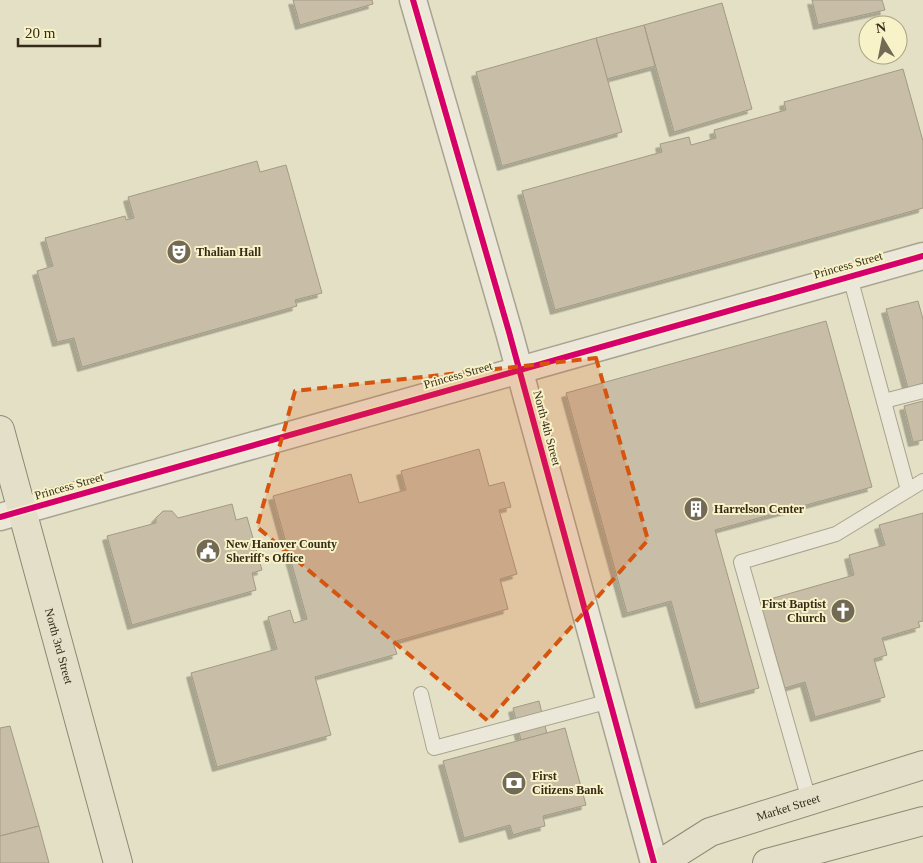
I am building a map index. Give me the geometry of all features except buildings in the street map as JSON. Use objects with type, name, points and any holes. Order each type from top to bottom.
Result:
[{"type":"main road","name":"North 3rd Street","points":[[0,430],[11,514],[118,863]]},
{"type":"main road","name":"Market Street","points":[[661,863],[710,832],[923,766]]},
{"type":"main road","points":[[767,863],[923,820]]},
{"type":"street","name":"North 4th Street","points":[[413,0],[519,369],[654,863]]},
{"type":"street","name":"Princess Street","points":[[11,514],[923,256]]},
{"type":"lane","points":[[850,277],[908,490]]},
{"type":"lane","points":[[884,401],[923,391]]},
{"type":"lane","points":[[809,800],[741,562],[836,534],[923,481]]},
{"type":"lane","points":[[421,694],[434,748],[610,702]]},
{"type":"highlighted area","points":[[596,358],[648,540],[488,721],[257,527],[295,391]]},
{"type":"cycle path","points":[[413,0],[509,332],[654,863]]},
{"type":"cycle path","points":[[0,517],[923,256]]},
{"type":"place","name":"Thalian Hall","points":[[179,252]]},
{"type":"place","name":"Harrelson Center","points":[[696,509]]},
{"type":"place","name":"New Hanover County Sheriff's Office","points":[[208,551]]},
{"type":"place","name":"First Baptist Church","points":[[843,611]]},
{"type":"place","name":"First Citizens Bank","points":[[514,783]]}]
